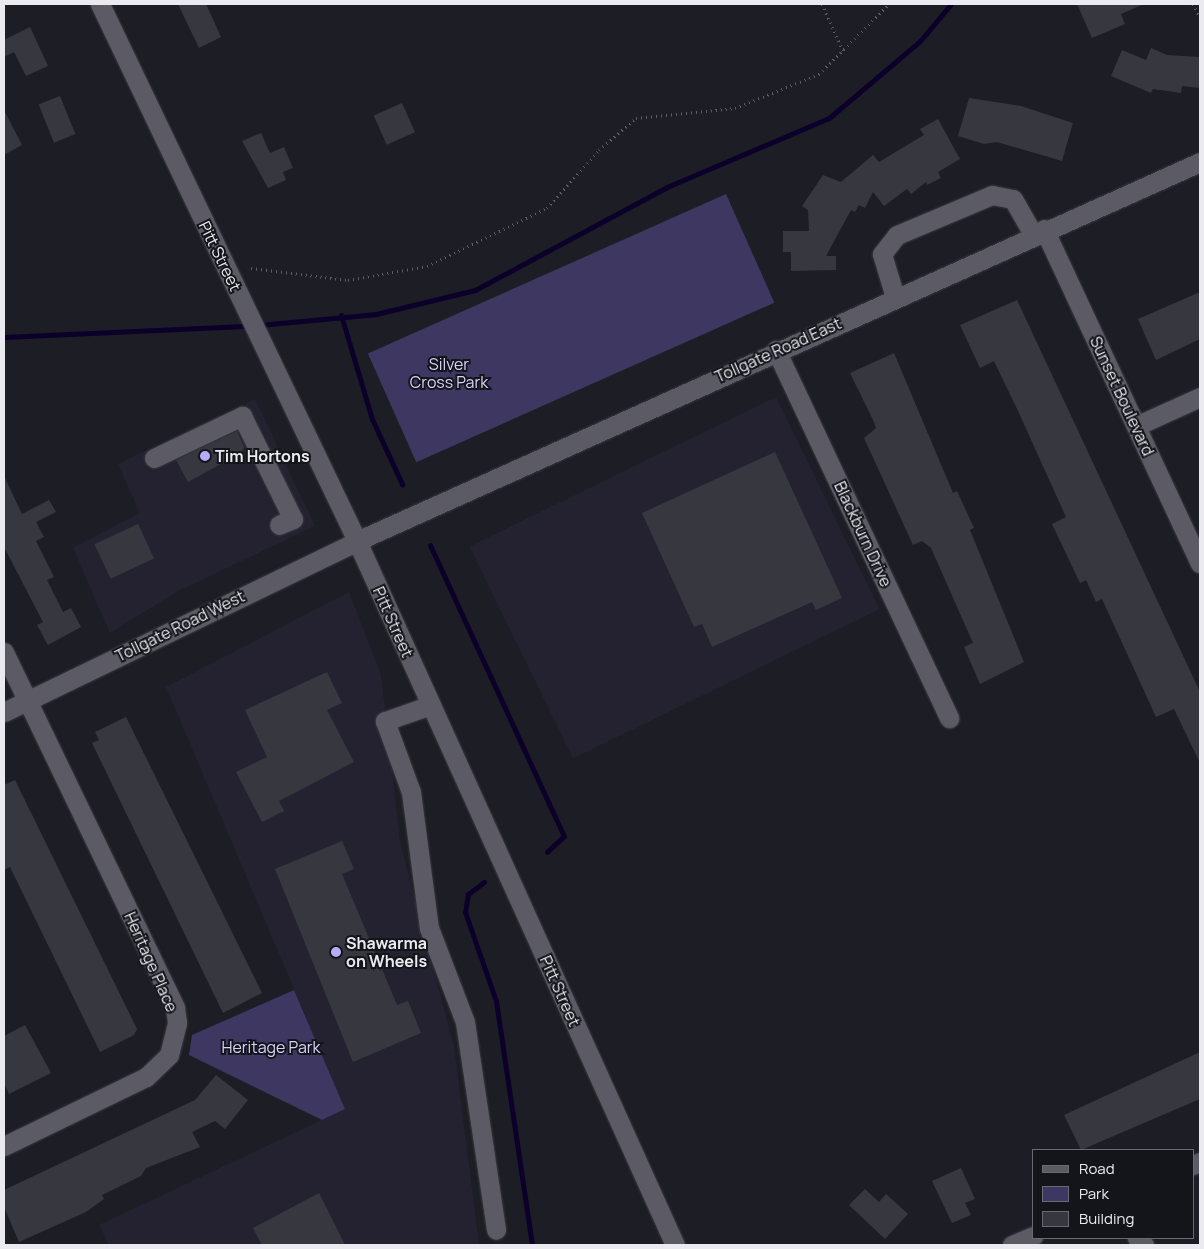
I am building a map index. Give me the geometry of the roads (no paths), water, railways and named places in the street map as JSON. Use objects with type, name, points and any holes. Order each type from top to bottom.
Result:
[{"type":"street","name":"Pitt Street","points":[[100,4],[357,541],[674,1245]]},
{"type":"street","name":"Tollgate Road East","points":[[357,541],[895,296],[1200,162]]},
{"type":"street","name":"Sunset Boulevard","points":[[895,296],[882,254],[897,235],[992,195],[1013,198],[1039,232],[1136,426],[1200,563]]},
{"type":"street","name":"Blackburn Drive","points":[[776,350],[949,718]]},
{"type":"street","points":[[1136,426],[1200,397]]},
{"type":"street","points":[[154,458],[242,416],[293,519],[279,525]]},
{"type":"street","name":"Tollgate Road West","points":[[4,712],[357,541]]},
{"type":"street","name":"Heritage Place","points":[[4,652],[175,1008],[177,1023],[169,1055],[146,1077],[4,1146]]},
{"type":"street","points":[[431,705],[385,721],[411,792],[429,928],[465,1022],[496,1230]]},
{"type":"street","points":[[1012,1245],[1032,1236]]},
{"type":"waterway","points":[[259,325],[376,314],[475,290],[667,187],[829,118],[920,41],[951,4]]},
{"type":"waterway","points":[[341,315],[372,419],[402,484]]},
{"type":"waterway","points":[[4,337],[250,326]]},
{"type":"waterway","points":[[430,545],[564,836],[547,852]]},
{"type":"waterway","points":[[484,882],[468,894],[465,912],[496,1001],[532,1245]]},
{"type":"place","name":"Tim Hortons","points":[[205,456]]},
{"type":"place","name":"Shawarma on Wheels","points":[[336,952]]},
{"type":"park label","name":"Silver Cross Park","points":[[449,373]]},
{"type":"park label","name":"Heritage Park","points":[[271,1047]]}]
